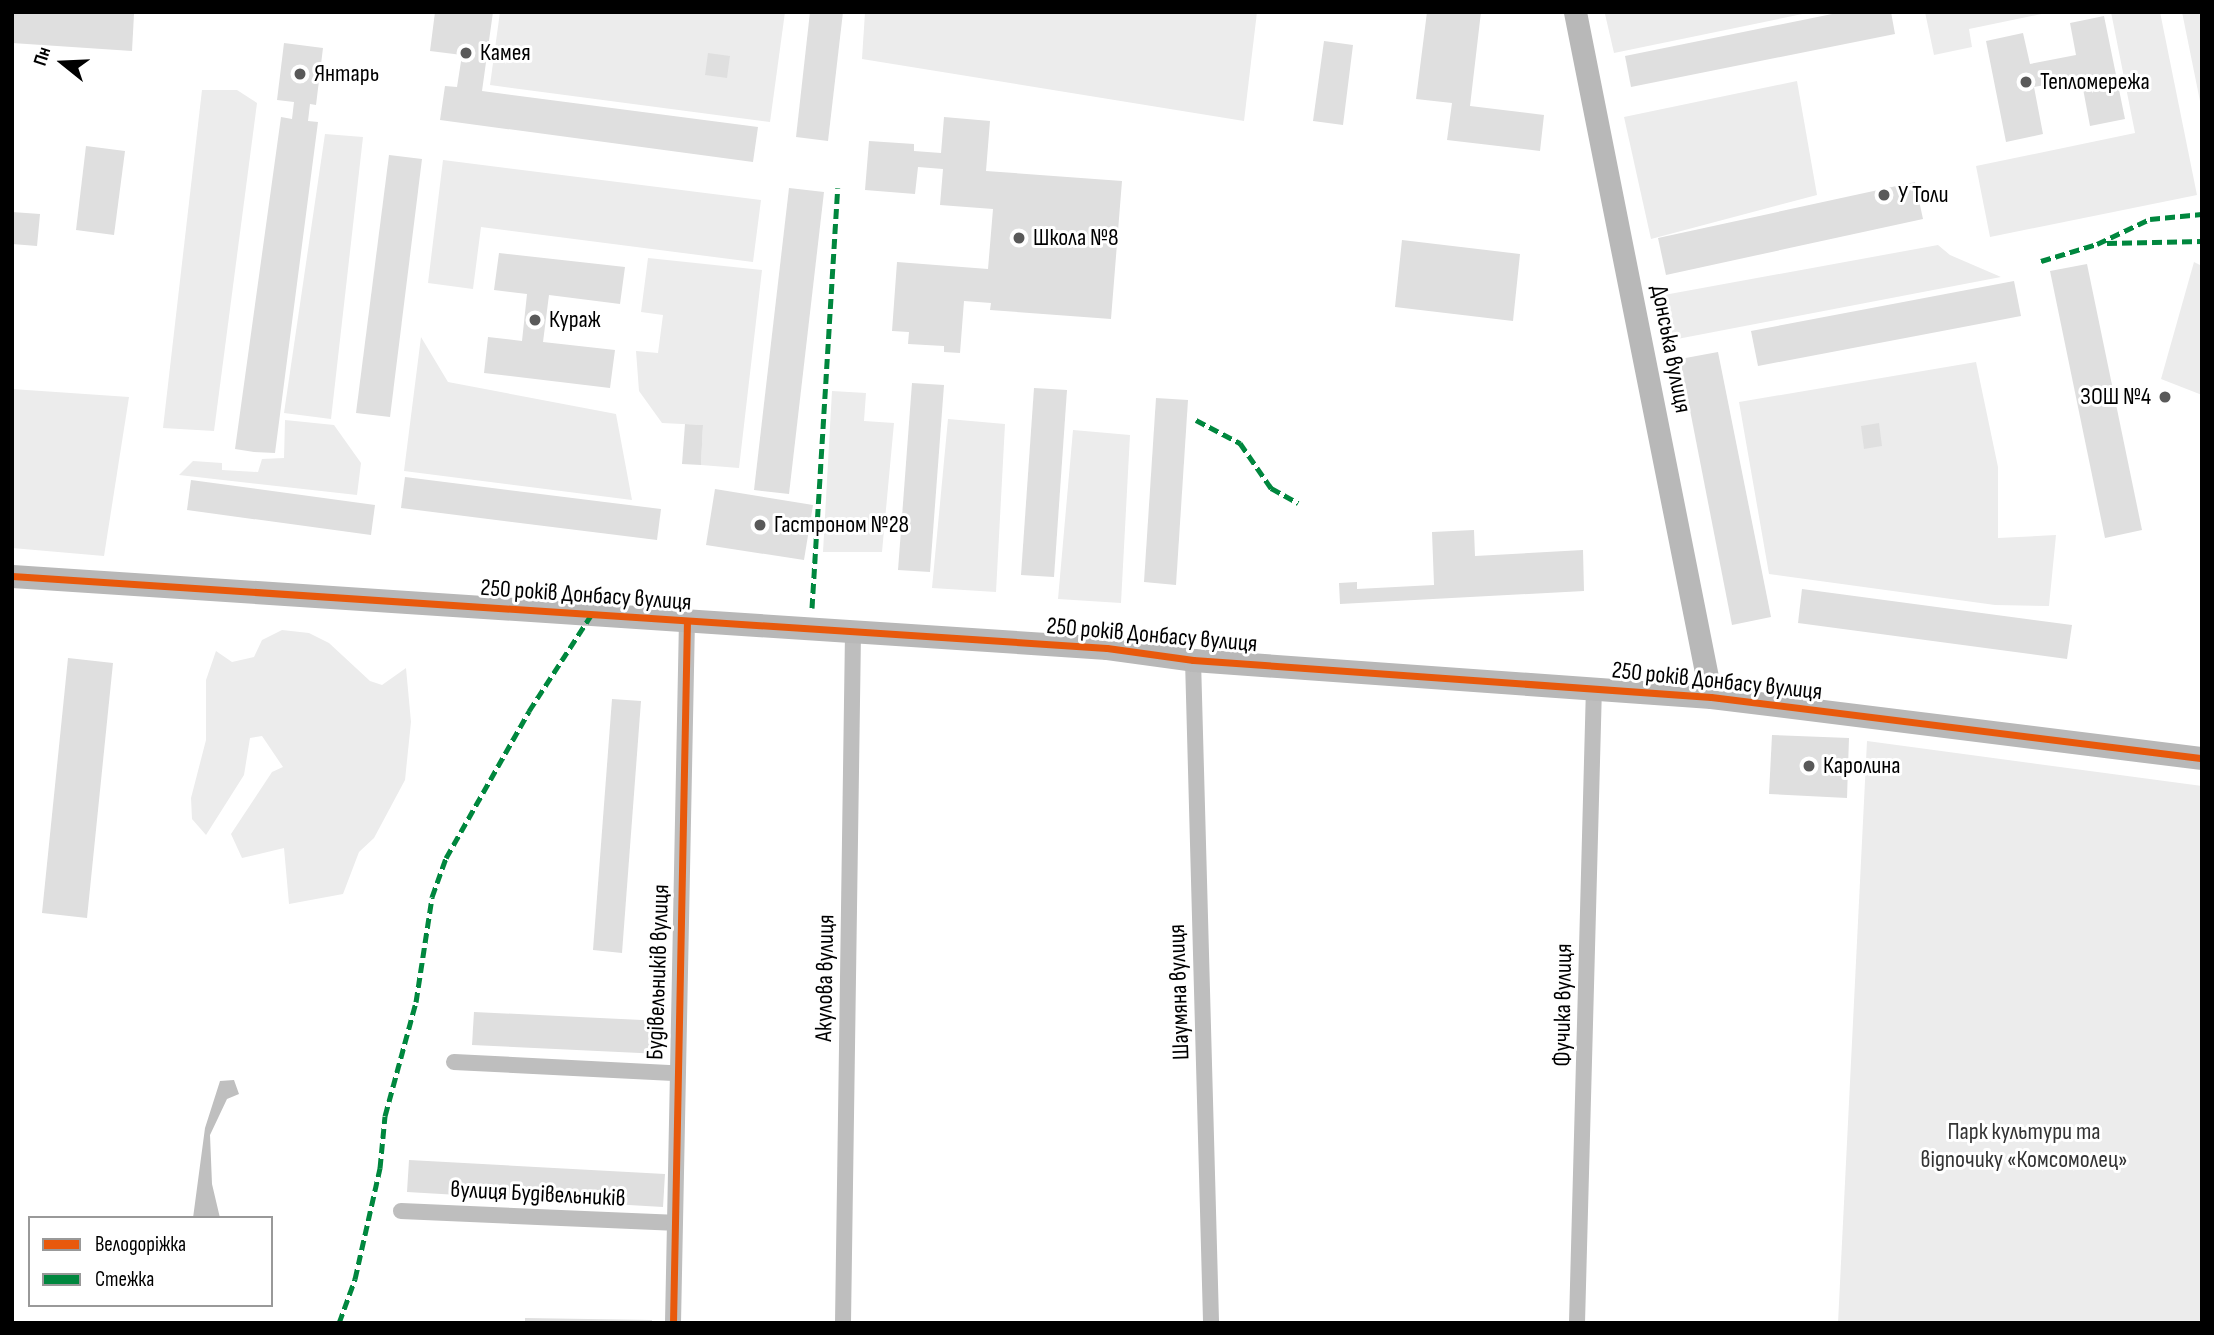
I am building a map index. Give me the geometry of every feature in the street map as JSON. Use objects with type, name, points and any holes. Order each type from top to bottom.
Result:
[{"type":"street","name":"Донська вулиця","points":[[1575,12],[1711,697]]},
{"type":"street","name":"250 років Донбасу вулиця","points":[[12,576],[164,582],[853,634],[1107,648],[1193,660],[1594,687],[1711,697],[2202,758]]},
{"type":"street","name":"Будівельників вулиця","points":[[673,1323],[674,1073],[687,622]]},
{"type":"street","name":"Акулова вулиця","points":[[843,1323],[853,634]]},
{"type":"street","name":"Шаумяна вулиця","points":[[1193,660],[1211,1323]]},
{"type":"street","name":"Фучика вулиця","points":[[1577,1323],[1594,687]]},
{"type":"street","points":[[454,1062],[674,1073]]},
{"type":"street","name":"вулиця Будівельників","points":[[401,1211],[673,1223]]},
{"type":"green space","points":[[500,12],[785,12],[770,122],[490,85]]},
{"type":"green space","points":[[865,12],[1257,12],[1244,121],[862,59]]},
{"type":"green space","points":[[1812,12],[1614,53],[1605,14]]},
{"type":"green space","points":[[1925,12],[2051,12],[1969,29],[1972,47],[1934,55]]},
{"type":"green space","points":[[2111,12],[2160,12],[2197,195],[1990,237],[1976,166],[2135,133]]},
{"type":"green space","points":[[2182,12],[2202,12],[2202,111]]},
{"type":"green space","points":[[1797,81],[1817,195],[1651,239],[1624,117]]},
{"type":"green space","points":[[202,90],[237,90],[257,103],[214,431],[163,428]]},
{"type":"green space","points":[[325,134],[363,137],[331,419],[284,413]]},
{"type":"green space","points":[[443,160],[761,200],[753,262],[481,227],[473,289],[428,283]]},
{"type":"green space","points":[[1938,245],[1950,255],[2001,277],[1672,340],[1664,295]]},
{"type":"green space","points":[[648,258],[762,270],[739,468],[701,465],[703,425],[662,423],[639,391],[636,351],[658,353],[663,315],[641,312]]},
{"type":"green space","points":[[2194,262],[2202,266],[2202,395],[2161,379]]},
{"type":"green space","points":[[421,337],[448,382],[616,414],[632,500],[404,471]]},
{"type":"green space","points":[[1976,362],[1998,467],[1998,538],[2056,535],[2049,606],[1995,605],[1769,574],[1739,402]]},
{"type":"green space","points":[[12,389],[129,397],[104,556],[12,548]]},
{"type":"green space","points":[[832,391],[866,393],[864,421],[894,423],[882,552],[823,552]]},
{"type":"green space","points":[[948,419],[1005,424],[996,592],[932,588]]},
{"type":"green space","points":[[285,420],[334,425],[361,463],[357,495],[179,475],[193,461],[222,463],[222,470],[258,472],[262,459],[284,458]]},
{"type":"green space","points":[[1073,430],[1130,435],[1121,603],[1058,599]]},
{"type":"green space","points":[[282,630],[309,633],[329,643],[370,681],[382,685],[406,668],[411,722],[405,780],[374,838],[359,852],[343,894],[289,904],[284,848],[242,858],[231,834],[272,772],[283,767],[262,736],[250,738],[244,775],[206,835],[192,819],[191,798],[206,740],[206,680],[216,651],[232,662],[254,657],[262,640]]},
{"type":"green space","name":"Парк культури та відпочику «Комсомолец»","points":[[1867,741],[2202,786],[2202,1323],[1838,1323]]},
{"type":"shaded area","points":[[234,1080],[239,1094],[227,1099],[210,1135],[212,1184],[220,1216],[193,1216],[205,1128],[220,1081]]},
{"type":"building","points":[[12,12],[134,14],[132,51],[12,43]]},
{"type":"building","points":[[435,12],[493,12],[482,91],[758,127],[753,162],[440,120],[445,86],[457,87],[462,55],[430,51]]},
{"type":"building","points":[[810,12],[843,12],[828,141],[796,137]]},
{"type":"building","points":[[1427,12],[1481,12],[1470,106],[1544,115],[1540,151],[1447,140],[1452,103],[1416,99]]},
{"type":"building","points":[[1842,12],[1891,12],[1895,34],[1631,87],[1625,56]]},
{"type":"building","name":"Тепломережа","points":[[2104,16],[2125,119],[2090,126],[2081,78],[2034,87],[2043,134],[2006,142],[1986,41],[2023,33],[2030,64],[2076,55],[2070,23]]},
{"type":"building","points":[[1324,41],[1353,45],[1343,125],[1313,121]]},
{"type":"building","points":[[284,43],[323,48],[316,105],[310,104],[308,121],[318,122],[275,453],[254,452],[235,449],[281,117],[292,119],[294,102],[277,100]]},
{"type":"building","points":[[708,53],[730,56],[727,78],[705,75]]},
{"type":"building","points":[[944,117],[990,121],[986,171],[1122,181],[1111,319],[990,310],[991,303],[964,301],[960,353],[944,352],[944,346],[908,344],[909,332],[892,331],[897,262],[988,269],[993,209],[940,205],[943,169],[918,167],[915,194],[865,190],[869,141],[914,144],[914,151],[941,153]]},
{"type":"building","points":[[86,146],[125,151],[114,235],[76,230]]},
{"type":"building","points":[[389,155],[422,159],[390,417],[356,413]]},
{"type":"building","points":[[1915,182],[1923,219],[1666,275],[1658,238]]},
{"type":"building","points":[[789,188],[824,192],[789,494],[754,490]]},
{"type":"building","points":[[12,212],[40,214],[37,246],[12,244]]},
{"type":"building","points":[[1402,240],[1520,254],[1513,321],[1395,307]]},
{"type":"building","name":"Кураж","points":[[499,253],[625,267],[620,304],[549,295],[543,342],[615,350],[610,388],[484,373],[488,337],[522,341],[527,294],[494,290]]},
{"type":"building","points":[[2087,264],[2142,530],[2105,538],[2050,271]]},
{"type":"building","points":[[2014,281],[2021,316],[1758,366],[1751,331]]},
{"type":"building","points":[[1718,352],[1771,617],[1732,625],[1680,359]]},
{"type":"building","points":[[912,383],[944,385],[930,572],[898,570]]},
{"type":"building","points":[[1034,388],[1067,390],[1054,577],[1021,575]]},
{"type":"building","points":[[1156,398],[1188,400],[1176,585],[1144,582]]},
{"type":"building","points":[[1879,423],[1882,446],[1864,449],[1861,426]]},
{"type":"building","points":[[685,424],[703,425],[701,465],[682,464]]},
{"type":"building","points":[[405,477],[661,509],[657,540],[401,508]]},
{"type":"building","points":[[191,480],[375,505],[371,535],[187,510]]},
{"type":"building","name":"Гастроном №28","points":[[715,489],[813,505],[804,560],[706,545]]},
{"type":"building","points":[[1474,530],[1475,556],[1583,550],[1584,591],[1340,604],[1339,583],[1357,582],[1357,589],[1434,585],[1432,532]]},
{"type":"building","points":[[1802,589],[2072,625],[2067,659],[1798,623]]},
{"type":"building","points":[[68,658],[113,663],[87,918],[42,913]]},
{"type":"building","points":[[612,699],[641,701],[622,953],[593,950]]},
{"type":"building","name":"Каролина","points":[[1772,735],[1849,738],[1847,798],[1769,794]]},
{"type":"building","points":[[474,1012],[663,1021],[661,1054],[472,1045]]},
{"type":"building","points":[[409,1160],[665,1174],[663,1207],[407,1192]]},
{"type":"building","points":[[525,1318],[652,1320],[652,1323],[525,1323]]},
{"type":"marked path","points":[[812,608],[838,188]]},
{"type":"marked path","points":[[2041,261],[2097,244],[2150,219],[2202,214]]},
{"type":"marked path","points":[[2107,243],[2202,241]]},
{"type":"marked path","points":[[1196,420],[1240,443],[1271,488],[1298,503]]},
{"type":"marked path","points":[[339,1323],[355,1279],[380,1168],[385,1116],[416,1002],[432,897],[446,858],[529,711],[591,615]]},
{"type":"cycle path","points":[[12,576],[1107,648],[1193,660],[1711,697],[2202,758]]},
{"type":"cycle path","points":[[673,1323],[687,622]]},
{"type":"place","name":"Камея","points":[[466,53]]},
{"type":"place","name":"Янтарь","points":[[300,74]]},
{"type":"place","name":"Тепломережа","points":[[2026,82]]},
{"type":"place","name":"У Толи","points":[[1884,195]]},
{"type":"place","name":"Школа №8","points":[[1019,238]]},
{"type":"place","name":"Кураж","points":[[535,320]]},
{"type":"place","name":"ЗОШ №4","points":[[2165,397]]},
{"type":"place","name":"Гастроном №28","points":[[760,525]]},
{"type":"place","name":"Каролина","points":[[1809,766]]}]
